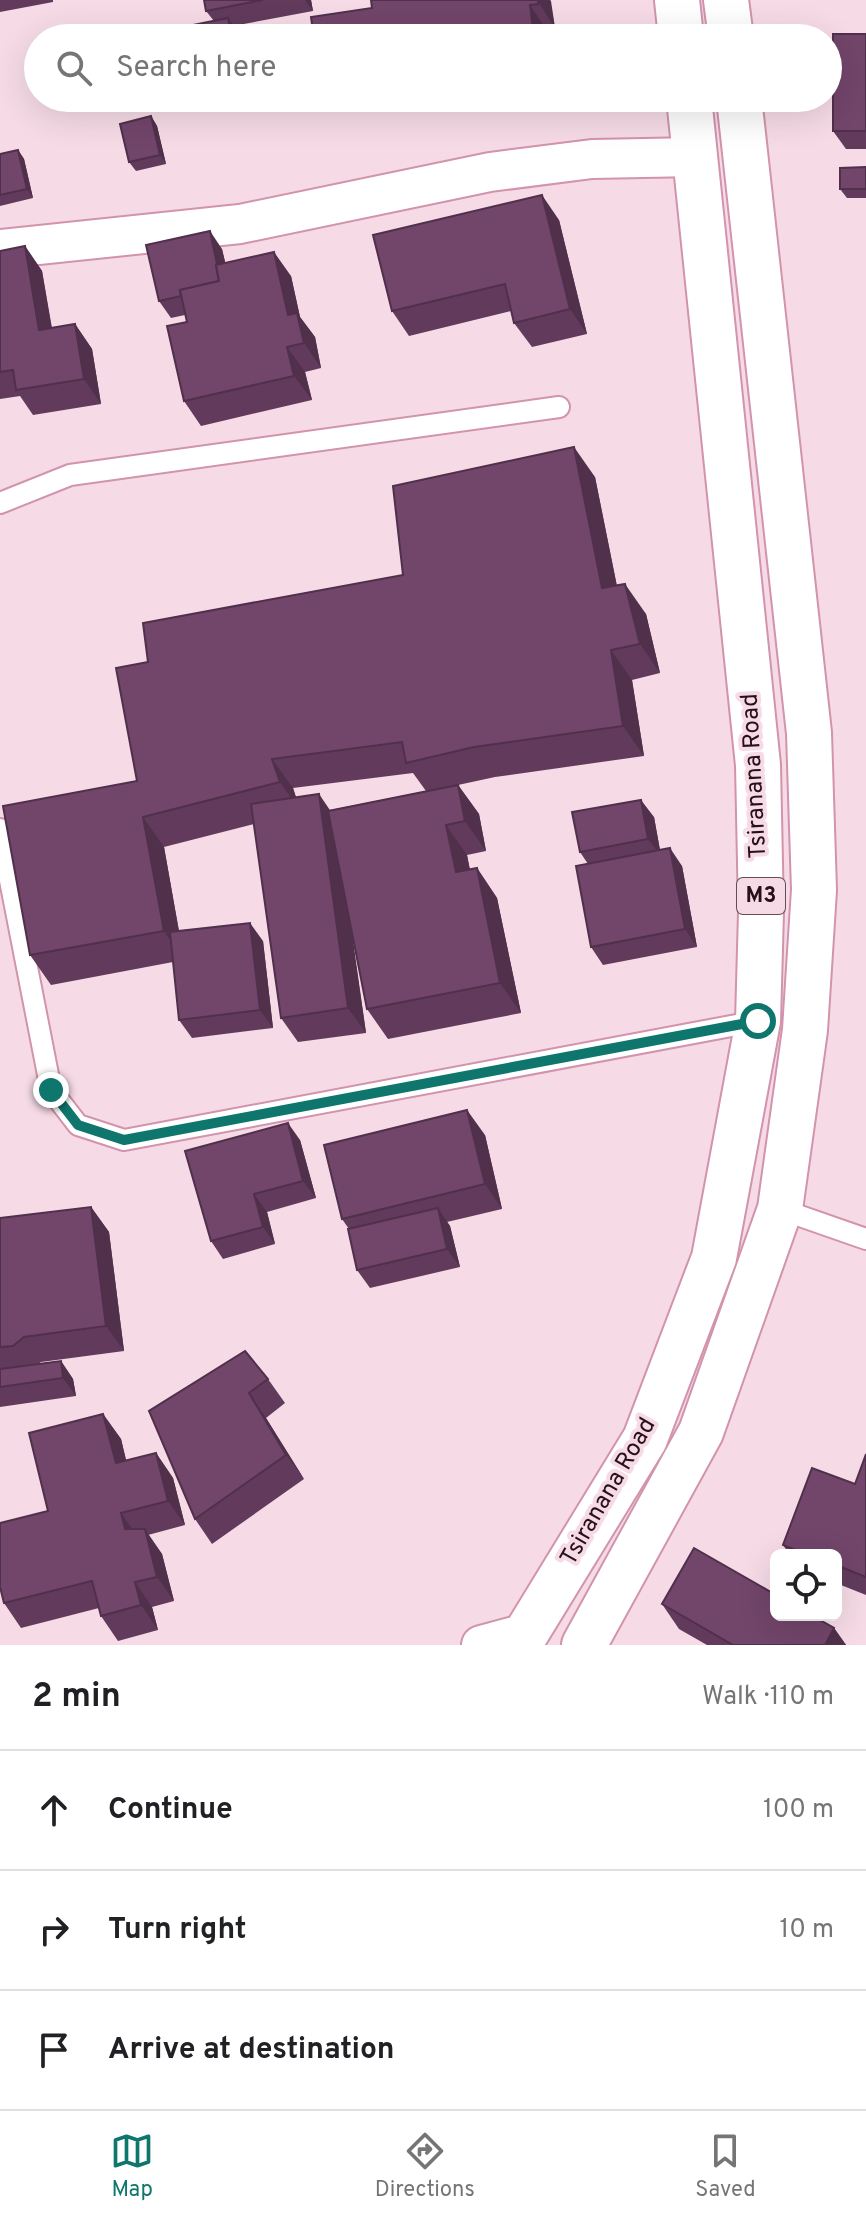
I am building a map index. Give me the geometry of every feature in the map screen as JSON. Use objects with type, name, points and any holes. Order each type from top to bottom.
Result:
[{"type":"highway","points":[[677,0],[680,24]]},
{"type":"highway","points":[[726,0],[729,24]]},
{"type":"highway","name":"Tsiranana Road","points":[[522,1639],[645,1439],[714,1258],[758,1021],[761,912],[758,765],[691,112]]},
{"type":"highway","name":"Tsiranana Road","points":[[584,1645],[701,1432],[780,1209],[806,1015],[814,890],[809,733],[741,112]]},
{"type":"street","points":[[0,249],[240,224],[504,170],[592,159],[696,157]]},
{"type":"street","points":[[481,1645],[522,1639]]},
{"type":"lane","points":[[0,503],[70,475],[559,407]]},
{"type":"lane","points":[[0,829],[51,1090],[78,1125],[124,1140],[758,1021]]},
{"type":"lane","points":[[780,1209],[866,1239]]},
{"type":"building","points":[[204,0],[263,0],[206,11]]},
{"type":"building","points":[[371,0],[538,0],[538,4],[530,5],[532,24],[312,24],[311,17],[372,8]]},
{"type":"building","points":[[228,18],[229,24],[198,24]]},
{"type":"building","points":[[842,34],[866,34],[866,131],[833,131],[833,112],[842,112]]},
{"type":"building","points":[[151,116],[160,155],[129,162],[120,124]]},
{"type":"building","points":[[18,150],[27,189],[0,195],[0,154]]},
{"type":"building","points":[[866,167],[866,189],[840,189],[840,168]]},
{"type":"building","points":[[542,195],[570,309],[514,323],[505,284],[392,311],[373,235]]},
{"type":"building","points":[[210,231],[219,281],[180,290],[181,296],[159,301],[146,245]]},
{"type":"building","points":[[25,246],[39,330],[75,324],[84,379],[16,390],[13,370],[0,372],[0,251]]},
{"type":"building","points":[[274,252],[288,315],[297,313],[304,343],[287,347],[294,376],[184,401],[167,326],[187,322],[180,290],[219,281],[216,265]]},
{"type":"building","points":[[574,447],[602,588],[625,584],[640,644],[611,650],[623,726],[474,747],[406,763],[402,742],[272,759],[280,782],[143,817],[164,931],[30,955],[3,806],[137,781],[116,668],[148,662],[143,623],[403,575],[393,486]]},
{"type":"building","points":[[458,785],[465,821],[446,825],[456,872],[477,868],[500,983],[367,1009],[328,811]]},
{"type":"building","points":[[319,794],[348,1008],[281,1018],[251,804]]},
{"type":"building","points":[[641,800],[648,839],[580,852],[572,812]]},
{"type":"building","points":[[670,848],[685,929],[591,947],[576,866]]},
{"type":"building","points":[[250,923],[260,1010],[179,1020],[170,932]]},
{"type":"building","points":[[467,1110],[485,1184],[342,1219],[324,1145]]},
{"type":"building","points":[[288,1123],[303,1181],[254,1194],[263,1227],[211,1241],[185,1151]]},
{"type":"building","points":[[91,1207],[106,1326],[24,1337],[13,1346],[0,1347],[0,1218]]},
{"type":"building","points":[[438,1208],[447,1249],[357,1270],[348,1229]]},
{"type":"building","points":[[245,1351],[268,1379],[249,1393],[286,1455],[195,1519],[149,1411]]},
{"type":"building","points":[[61,1361],[63,1378],[0,1387],[0,1369]]},
{"type":"building","points":[[103,1414],[116,1463],[156,1453],[168,1501],[121,1513],[125,1529],[145,1529],[157,1577],[135,1582],[141,1605],[101,1616],[92,1581],[4,1603],[0,1587],[0,1523],[48,1511],[29,1433]]},
{"type":"building","points":[[866,1454],[866,1577],[842,1567],[842,1549],[793,1549],[783,1545],[812,1468],[855,1484]]},
{"type":"building","points":[[694,1548],[770,1592],[770,1621],[822,1621],[834,1628],[825,1645],[733,1645],[662,1604]]},
{"type":"route","points":[[51,1090],[78,1125],[124,1140],[758,1021]]}]
